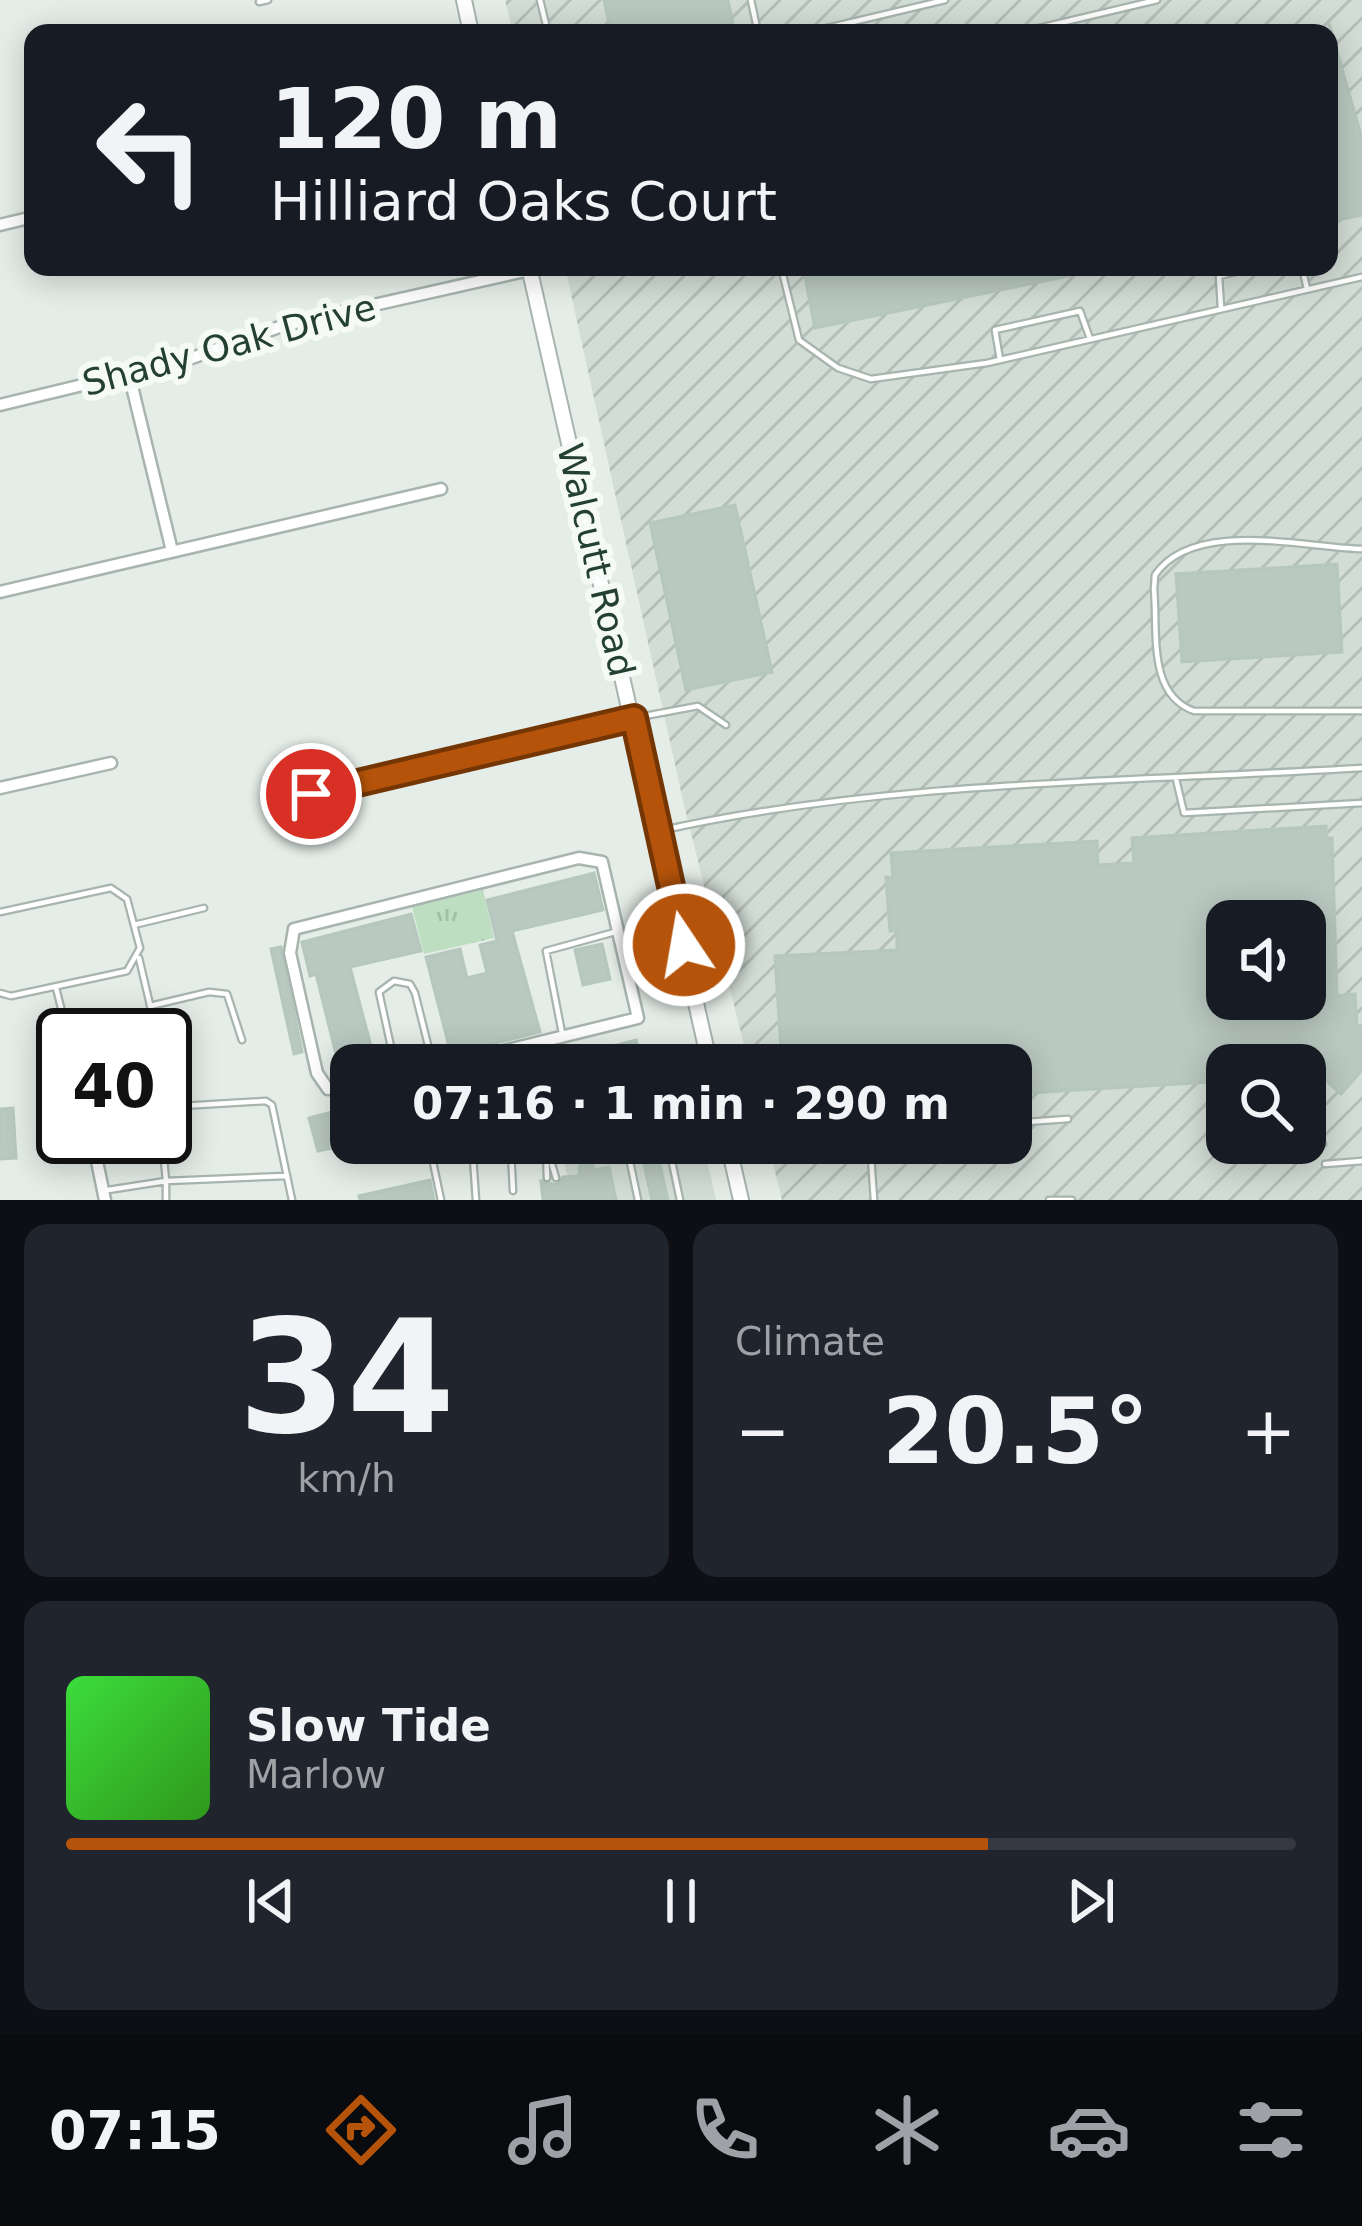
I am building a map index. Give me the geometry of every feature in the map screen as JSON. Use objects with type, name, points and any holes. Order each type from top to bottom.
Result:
[{"type":"street","name":"Shady Oak Drive","points":[[0,405],[129,374],[285,325],[499,276]]},
{"type":"street","name":"Walcutt Road","points":[[536,276],[705,1044]]},
{"type":"street","points":[[129,374],[172,551]]},
{"type":"street","points":[[0,592],[441,489]]},
{"type":"street","points":[[311,794],[634,718]]},
{"type":"street","points":[[0,788],[111,763]]},
{"type":"street","points":[[330,1089],[316,1073],[290,934],[304,924],[591,858],[607,872],[638,1018],[541,1044]]},
{"type":"street","points":[[628,958],[684,945]]},
{"type":"street","points":[[98,1164],[105,1196]]},
{"type":"street","points":[[733,1164],[741,1200]]},
{"type":"lane","points":[[259,2],[268,0]]},
{"type":"lane","points":[[844,24],[945,0]]},
{"type":"lane","points":[[1056,24],[1157,0]]},
{"type":"lane","points":[[783,276],[800,340],[838,368],[872,380],[1000,360],[1362,277]]},
{"type":"lane","points":[[1219,276],[1221,308]]},
{"type":"lane","points":[[1304,276],[1307,289]]},
{"type":"lane","points":[[1000,360],[995,330],[1016,325],[1080,311],[1089,339]]},
{"type":"lane","points":[[1362,549],[1255,537],[1177,554],[1155,575],[1154,589],[1161,685],[1176,705],[1194,711],[1362,711]]},
{"type":"lane","points":[[634,718],[698,706],[726,725]]},
{"type":"lane","points":[[659,831],[759,808],[1362,768]]},
{"type":"lane","points":[[1176,779],[1184,813],[1362,803]]},
{"type":"lane","points":[[0,912],[111,888],[127,898],[150,1006],[209,992],[227,994],[242,1040]]},
{"type":"lane","points":[[134,925],[204,908]]},
{"type":"lane","points":[[563,1039],[546,951],[621,931]]},
{"type":"lane","points":[[0,993],[56,988],[127,971],[139,958]]},
{"type":"lane","points":[[390,1044],[380,992],[394,982],[410,983],[428,1044]]},
{"type":"lane","points":[[56,988],[61,1008]]},
{"type":"lane","points":[[192,1105],[266,1101],[272,1106],[292,1200]]},
{"type":"lane","points":[[1032,1122],[1068,1119]]},
{"type":"lane","points":[[1326,1164],[1362,1161]]},
{"type":"lane","points":[[164,1164],[166,1200]]},
{"type":"lane","points":[[433,1164],[441,1200]]},
{"type":"lane","points":[[473,1164],[476,1200]]},
{"type":"lane","points":[[512,1164],[513,1191]]},
{"type":"lane","points":[[547,1164],[547,1178]]},
{"type":"lane","points":[[552,1164],[556,1178]]},
{"type":"lane","points":[[631,1164],[638,1200]]},
{"type":"lane","points":[[671,1164],[680,1200]]},
{"type":"lane","points":[[871,1164],[874,1200]]},
{"type":"lane","points":[[105,1196],[166,1181],[286,1176]]},
{"type":"lane","points":[[1049,1200],[1072,1200]]},
{"type":"shaded area","points":[[505,0],[1362,0],[1362,1200],[782,1200],[773,1164],[1032,1164],[1032,1044],[744,1044],[684,805],[567,276],[1338,276],[1338,24],[511,24]]},
{"type":"shaded area","points":[[564,1164],[708,1164],[716,1200],[572,1200]]},
{"type":"green space","points":[[483,890],[494,938],[424,954],[412,907]]},
{"type":"building","points":[[604,0],[728,0],[733,24],[609,24]]},
{"type":"building","points":[[1338,55],[1362,139],[1362,215],[1338,220]]},
{"type":"building","points":[[805,276],[1068,276],[815,328]]},
{"type":"building","points":[[735,505],[772,672],[686,690],[650,523]]},
{"type":"building","points":[[1337,564],[1342,652],[1182,662],[1176,574]]},
{"type":"building","points":[[1326,826],[1326,838],[1332,838],[1337,996],[1355,994],[1357,1026],[1362,1026],[1362,1070],[1341,1094],[1326,1080],[1326,1044],[1206,1044],[1206,1082],[1032,1093],[1032,1044],[781,1044],[775,956],[897,950],[897,931],[890,931],[886,877],[893,878],[891,853],[1097,841],[1098,865],[1134,863],[1132,838]]},
{"type":"building","points":[[594,873],[603,910],[512,931],[540,1032],[491,1044],[448,1044],[426,957],[460,949],[467,978],[487,973],[480,945],[497,941],[487,900]]},
{"type":"building","points":[[411,914],[421,951],[350,967],[370,1044],[334,1044],[316,974],[310,976],[302,942]]},
{"type":"building","points":[[602,944],[610,979],[583,985],[575,950]]},
{"type":"building","points":[[281,947],[302,1052],[294,1054],[271,949]]},
{"type":"building","points":[[13,1108],[16,1158],[0,1159],[0,1109]]},
{"type":"building","points":[[330,1112],[330,1148],[318,1151],[309,1118]]},
{"type":"building","points":[[580,1164],[593,1164],[594,1170],[609,1167],[616,1200],[543,1200],[541,1181],[557,1185],[563,1177],[579,1176]]},
{"type":"building","points":[[644,1164],[660,1164],[668,1200],[652,1200]]},
{"type":"building","points":[[430,1180],[434,1200],[360,1200],[359,1196]]},
{"type":"route","points":[[311,794],[634,718],[684,945]]}]
